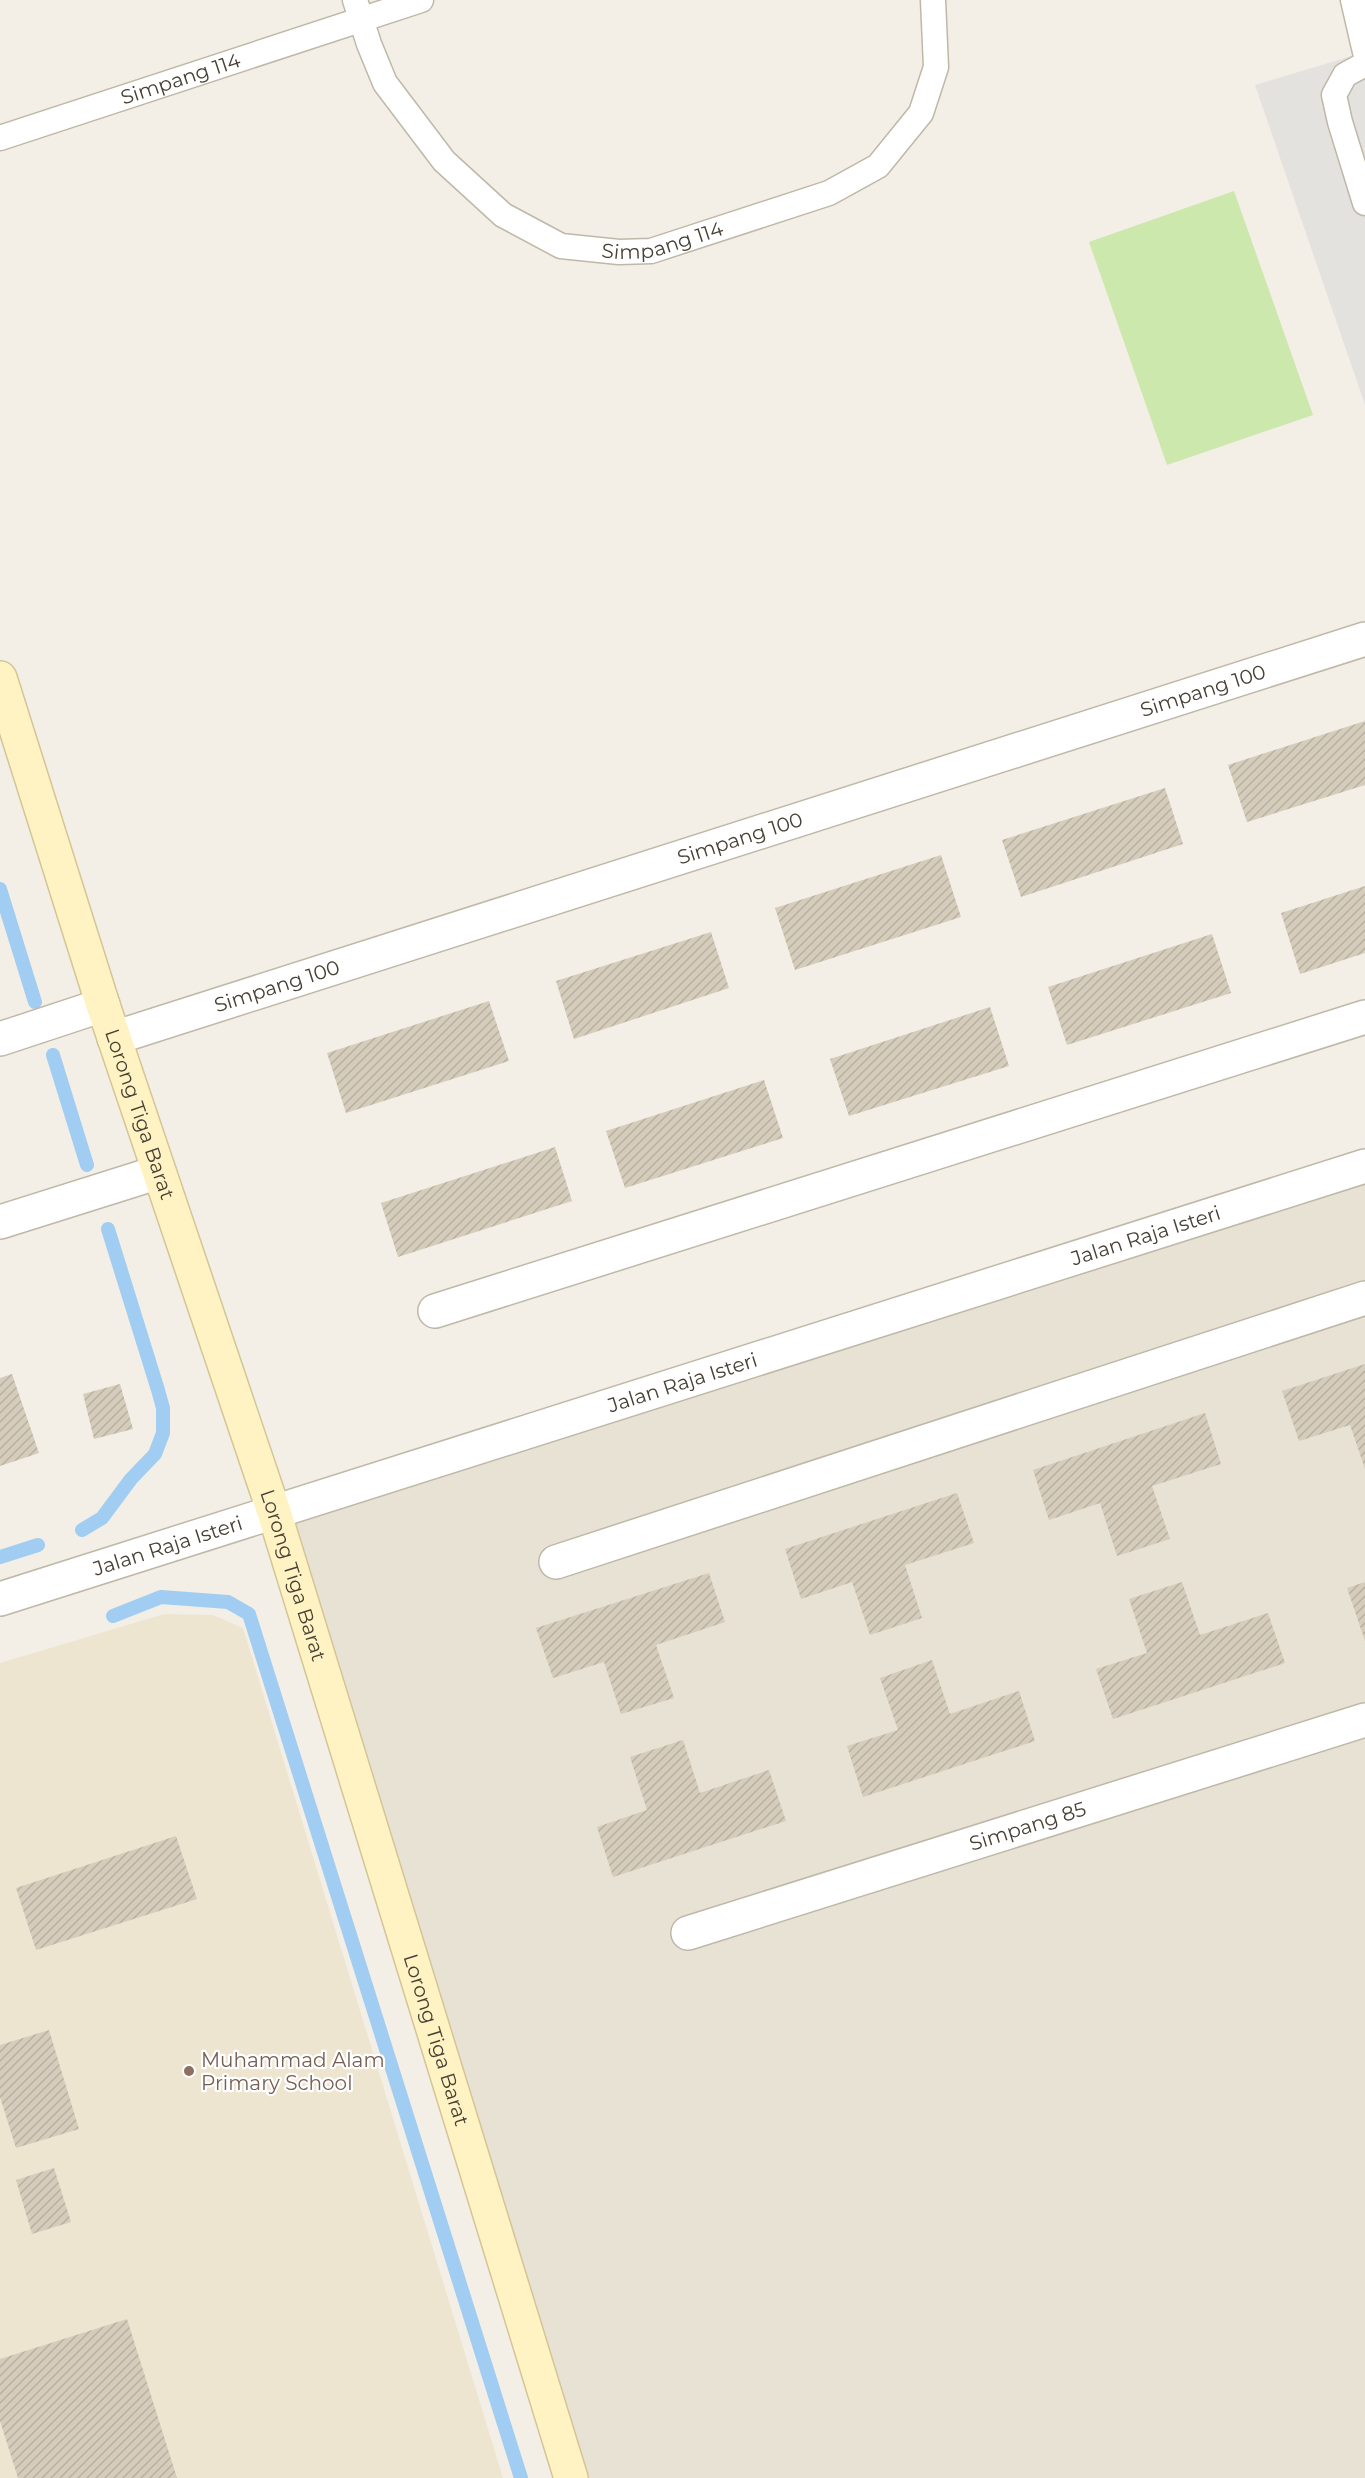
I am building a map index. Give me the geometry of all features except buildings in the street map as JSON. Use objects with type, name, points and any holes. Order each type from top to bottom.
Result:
[{"type":"main road","name":"Lorong Tiga Barat","points":[[0,678],[103,1005],[274,1512],[571,2478]]},
{"type":"street","name":"Simpang 100","points":[[114,1038],[1365,639]]},
{"type":"street","points":[[0,1039],[103,1005]]},
{"type":"street","points":[[435,1311],[1365,1017]]},
{"type":"street","name":"Jalan Raja Isteri","points":[[0,1599],[1365,1166]]},
{"type":"street","points":[[0,1222],[159,1172]]},
{"type":"street","points":[[556,1562],[1365,1298]]},
{"type":"street","name":"Simpang 85","points":[[688,1933],[1365,1720]]},
{"type":"lane","name":"Simpang 114","points":[[0,138],[358,10],[421,0]]},
{"type":"lane","name":"Simpang 114","points":[[358,10],[385,82],[444,161],[503,215],[561,246],[619,252],[651,251],[829,193],[879,166],[921,113],[936,67],[933,0]]},
{"type":"lane","points":[[1353,0],[1365,52]]},
{"type":"lane","points":[[1365,64],[1345,75],[1334,95],[1365,203]]},
{"type":"shaded area","points":[[1365,52],[1365,405],[1255,85]]},
{"type":"shaded area","points":[[1365,1166],[1365,2478],[571,2478],[274,1512]]},
{"type":"shaded area","name":"Muhammad Alam Primary School","points":[[164,1614],[213,1615],[243,1628],[503,2478],[0,2478],[0,1663]]},
{"type":"green space","points":[[1234,191],[1313,415],[1167,465],[1089,242]]},
{"type":"waterway","points":[[0,889],[35,1002]]},
{"type":"waterway","points":[[53,1055],[87,1165]]},
{"type":"waterway","points":[[82,1530],[102,1518],[131,1479],[155,1454],[163,1433],[163,1408],[108,1229]]},
{"type":"waterway","points":[[0,1557],[38,1545]]},
{"type":"waterway","points":[[113,1616],[161,1597],[228,1602],[249,1614],[521,2478]]},
{"type":"place","name":"Muhammad Alam Primary School","points":[[189,2071]]}]
